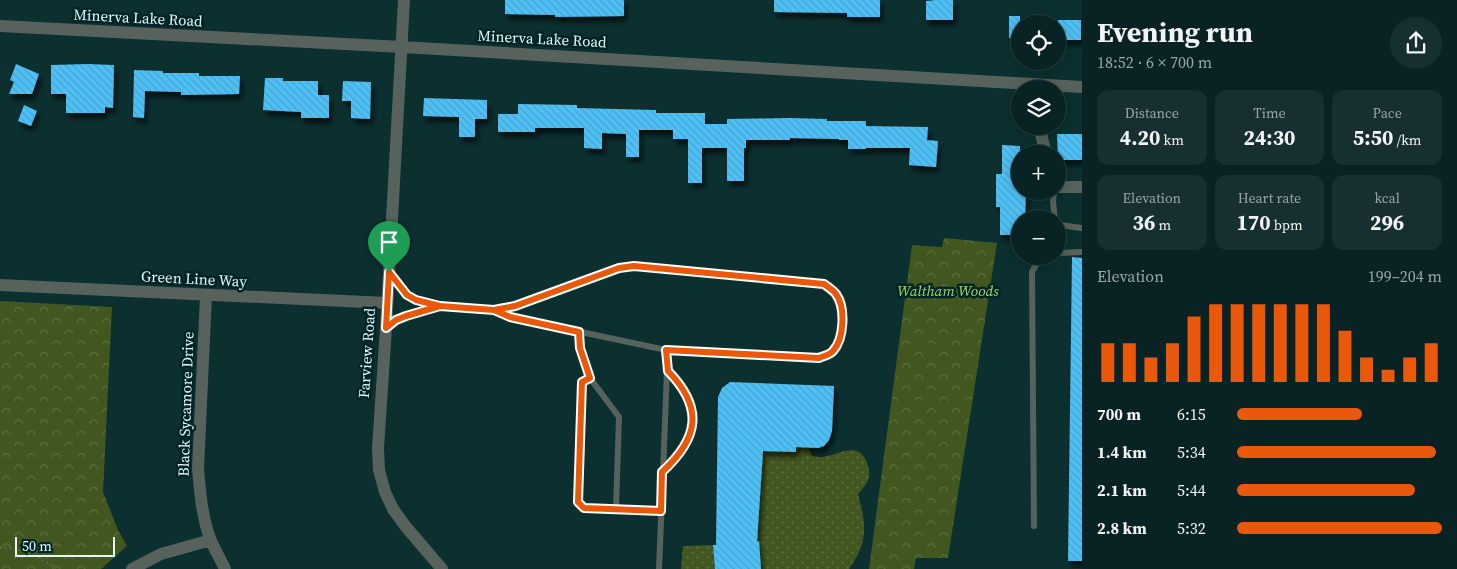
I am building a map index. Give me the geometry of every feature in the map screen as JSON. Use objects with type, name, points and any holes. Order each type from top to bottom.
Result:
[{"type":"street","name":"Farview Road","points":[[404,0],[388,304],[378,448],[381,477],[385,492],[393,509],[442,569]]},
{"type":"street","name":"Minerva Lake Road","points":[[0,26],[402,47],[1011,84]]},
{"type":"street","name":"Minerva Lake Road","points":[[1066,87],[1082,87]]},
{"type":"street","points":[[1066,187],[1082,187]]},
{"type":"street","name":"Green Line Way","points":[[0,285],[388,304]]},
{"type":"street","name":"Black Sycamore Drive","points":[[206,296],[198,468],[200,492],[211,540],[225,569]]},
{"type":"street","points":[[132,569],[161,554],[211,540]]},
{"type":"lane","points":[[1066,226],[1082,228]]},
{"type":"lane","points":[[1066,253],[1082,252]]},
{"type":"lane","points":[[1034,526],[1032,272],[1036,265]]},
{"type":"lane","points":[[389,272],[407,295],[416,300],[440,306],[494,310],[515,306],[619,268],[634,266],[824,284],[836,294],[841,304],[842,319],[838,342],[832,353],[819,358],[666,350],[510,317],[494,310]]},
{"type":"lane","points":[[386,328],[396,320],[440,306]]},
{"type":"lane","points":[[579,332],[580,348],[590,378],[619,417],[616,509]]},
{"type":"lane","points":[[659,569],[668,371],[666,350]]},
{"type":"lane","points":[[662,472],[680,455],[686,445],[692,420],[692,406],[688,396],[681,384],[668,371]]},
{"type":"lane","points":[[590,378],[582,382],[578,502],[584,508],[661,511]]},
{"type":"path","points":[[0,548],[33,553],[45,559],[55,569]]},
{"type":"green space","name":"Waltham Woods","points":[[944,238],[997,243],[948,558],[916,558],[914,569],[869,569],[912,245],[942,247]]},
{"type":"green space","points":[[0,301],[112,307],[103,492],[118,530],[127,546],[101,569],[0,569]]},
{"type":"green space","points":[[796,447],[809,448],[811,455],[818,457],[851,450],[858,451],[864,456],[869,470],[869,478],[858,494],[864,524],[863,541],[849,569],[761,569],[759,542],[754,542],[758,531],[763,451],[795,452]]},
{"type":"green space","points":[[713,545],[715,569],[681,569],[683,546]]},
{"type":"building","points":[[505,0],[624,0],[624,16],[555,17],[555,15],[505,14]]},
{"type":"building","points":[[774,0],[880,0],[880,17],[847,17],[847,13],[774,12]]},
{"type":"building","points":[[953,0],[953,20],[926,20],[926,1]]},
{"type":"building","points":[[1009,16],[1011,16],[1011,38],[1009,38]]},
{"type":"building","points":[[1066,20],[1081,20],[1081,40],[1066,40]]},
{"type":"building","points":[[16,64],[39,74],[32,94],[9,94],[14,82],[10,80]]},
{"type":"building","points":[[51,65],[114,65],[113,108],[105,107],[105,113],[66,113],[66,94],[51,94]]},
{"type":"building","points":[[134,70],[163,71],[163,73],[199,73],[199,76],[240,76],[239,94],[181,95],[181,92],[145,91],[144,118],[133,117]]},
{"type":"building","points":[[265,78],[283,78],[283,81],[318,81],[318,95],[329,95],[329,118],[301,118],[301,112],[263,110]]},
{"type":"building","points":[[343,81],[371,82],[370,119],[351,118],[351,101],[342,101]]},
{"type":"building","points":[[424,98],[487,100],[487,119],[475,119],[475,137],[459,137],[459,117],[423,116]]},
{"type":"building","points":[[518,104],[577,105],[577,108],[656,110],[656,113],[705,113],[705,124],[727,124],[727,119],[790,118],[827,119],[827,121],[866,121],[866,126],[928,127],[927,140],[938,141],[936,167],[909,165],[910,148],[848,149],[848,140],[839,139],[790,138],[790,140],[746,140],[746,148],[744,148],[744,181],[727,181],[727,148],[702,148],[702,183],[688,183],[688,139],[673,139],[673,130],[639,130],[639,157],[626,157],[626,134],[602,133],[602,149],[584,148],[584,128],[535,128],[535,132],[498,132],[498,114],[518,114]]},
{"type":"building","points":[[24,105],[37,111],[31,126],[18,121]]},
{"type":"building","points":[[1082,134],[1082,160],[1066,160],[1066,145],[1057,145],[1057,135]]},
{"type":"building","points":[[1002,145],[1011,146],[1011,200],[1026,200],[1025,210],[1011,210],[1011,235],[1000,235],[1000,207],[996,207],[996,174],[1002,174]]},
{"type":"building","points":[[1072,257],[1082,258],[1082,561],[1068,561]]},
{"type":"building","points":[[730,382],[834,386],[832,431],[829,440],[824,446],[818,448],[796,447],[796,452],[763,451],[757,542],[759,541],[761,569],[715,569],[713,545],[716,545],[718,397],[722,388]]},
{"type":"route","points":[[389,272],[386,328],[396,320],[440,306],[494,310],[515,306],[619,268],[634,266],[824,284],[836,294],[841,304],[842,319],[838,342],[832,353],[819,358],[666,350],[668,371],[681,384],[688,396],[692,406],[692,420],[686,445],[680,455],[662,472],[661,511],[584,508],[578,502],[582,382],[590,378],[580,348],[579,332],[510,317],[494,310],[440,306],[416,300],[407,295],[389,272]]}]
